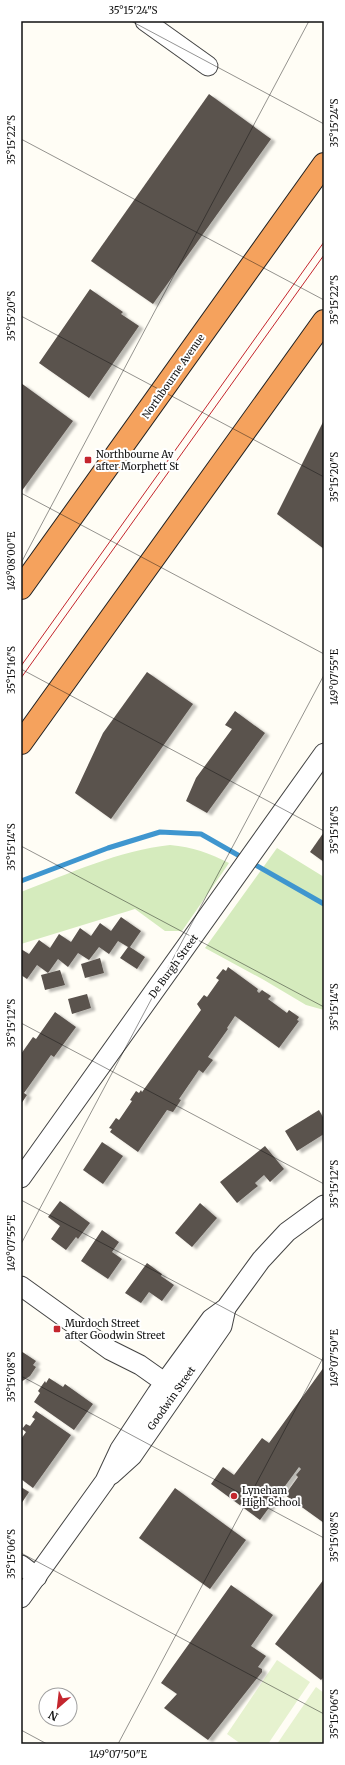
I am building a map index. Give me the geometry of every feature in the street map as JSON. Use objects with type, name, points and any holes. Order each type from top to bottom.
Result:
[{"type":"highway","name":"Northbourne Avenue","points":[[21,588],[324,164]]},
{"type":"highway","points":[[21,743],[324,321]]},
{"type":"street","points":[[145,21],[208,66]]},
{"type":"street","name":"De Burgh Street","points":[[21,1178],[324,752]]},
{"type":"street","name":"Goodwin Street","points":[[21,1598],[105,1481],[120,1449],[167,1392],[211,1319],[226,1308],[261,1260],[287,1232],[324,1205]]},
{"type":"street","points":[[21,1286],[110,1350],[133,1375],[167,1392]]},
{"type":"street","points":[[21,1565],[37,1577]]},
{"type":"green space","points":[[170,845],[201,851],[229,863],[182,931],[165,931],[135,909],[21,944],[21,892],[113,857]]},
{"type":"green space","points":[[277,848],[324,877],[324,1010],[306,1005],[205,948]]},
{"type":"green space","points":[[277,1660],[310,1682],[268,1744],[241,1744],[227,1734]]},
{"type":"green space","points":[[316,1687],[324,1693],[324,1744],[277,1744]]},
{"type":"building","points":[[209,94],[271,139],[153,304],[91,261]]},
{"type":"building","points":[[90,289],[123,312],[121,314],[139,326],[89,398],[39,363]]},
{"type":"building","points":[[21,383],[73,421],[21,492]]},
{"type":"building","points":[[324,420],[324,549],[277,514]]},
{"type":"building","points":[[147,672],[193,704],[111,819],[75,793],[103,733]]},
{"type":"building","points":[[235,711],[265,733],[207,813],[186,801],[196,778],[232,729],[225,725]]},
{"type":"building","points":[[324,832],[324,862],[310,852]]},
{"type":"building","points":[[121,917],[141,931],[130,947],[145,957],[137,969],[120,958],[128,947],[118,941],[109,954],[99,947],[89,960],[78,953],[68,967],[58,959],[48,973],[37,965],[27,979],[21,975],[21,949],[29,954],[39,940],[50,948],[59,934],[71,942],[80,928],[91,936],[100,923],[111,931]]},
{"type":"building","points":[[100,958],[104,973],[85,978],[81,964]]},
{"type":"building","points":[[228,967],[258,989],[257,991],[259,993],[262,990],[271,996],[268,999],[287,1013],[289,1010],[299,1017],[297,1020],[299,1021],[279,1048],[235,1016],[227,1028],[228,1029],[208,1057],[213,1060],[203,1073],[199,1070],[179,1099],[181,1100],[173,1112],[167,1110],[138,1152],[110,1132],[112,1129],[109,1128],[116,1118],[119,1120],[132,1101],[130,1100],[136,1091],[139,1093],[141,1090],[142,1092],[201,1010],[197,1004],[204,995],[207,997],[219,980],[216,978],[223,969],[226,971]]},
{"type":"building","points":[[60,970],[65,985],[45,990],[41,975]]},
{"type":"building","points":[[87,994],[91,1008],[72,1014],[68,999]]},
{"type":"building","points":[[55,1012],[76,1027],[54,1057],[51,1055],[24,1093],[27,1095],[21,1104],[21,1054],[33,1037],[36,1039]]},
{"type":"building","points":[[319,1110],[324,1119],[324,1134],[297,1151],[285,1131]]},
{"type":"building","points":[[102,1142],[123,1156],[103,1184],[83,1170]]},
{"type":"building","points":[[265,1146],[284,1169],[270,1182],[264,1175],[255,1183],[258,1186],[237,1203],[220,1182]]},
{"type":"building","points":[[60,1201],[90,1223],[78,1239],[76,1237],[66,1250],[51,1239],[60,1226],[48,1217]]},
{"type":"building","points":[[200,1203],[217,1218],[192,1247],[175,1233]]},
{"type":"building","points":[[102,1230],[119,1242],[112,1252],[122,1259],[108,1279],[81,1261]]},
{"type":"building","points":[[147,1263],[162,1274],[161,1276],[174,1285],[162,1301],[149,1292],[141,1303],[125,1293]]},
{"type":"building","points":[[21,1351],[36,1361],[33,1365],[36,1367],[30,1376],[21,1382]]},
{"type":"building","points":[[324,1367],[324,1523],[285,1495],[298,1477],[296,1475],[301,1469],[299,1467],[260,1520],[211,1484],[223,1467],[234,1475],[262,1438],[269,1443]]},
{"type":"building","points":[[49,1378],[63,1387],[65,1384],[93,1404],[74,1430],[34,1402],[40,1393],[38,1391]]},
{"type":"building","points":[[36,1411],[71,1435],[33,1488],[21,1479],[21,1439],[26,1432],[22,1429],[26,1424],[30,1426],[35,1419],[32,1417]]},
{"type":"building","points":[[21,1487],[29,1492],[21,1504]]},
{"type":"building","points":[[175,1488],[246,1540],[210,1589],[139,1538]]},
{"type":"building","points":[[324,1579],[324,1677],[321,1680],[275,1644]]},
{"type":"building","points":[[231,1585],[273,1615],[251,1646],[266,1656],[258,1667],[262,1669],[262,1672],[208,1740],[164,1708],[177,1694],[161,1683]]},
{"type":"waterway","points":[[21,881],[108,848],[160,832],[201,834],[324,904]]},
{"type":"tram line","points":[[21,666],[324,242]]},
{"type":"tram line","points":[[21,678],[324,255]]},
{"type":"place","name":"Northbourne Av after Morphett St","points":[[88,460]]},
{"type":"place","name":"Murdoch Street after Goodwin Street","points":[[57,1329]]},
{"type":"place","name":"Lyneham High School","points":[[234,1496]]}]
